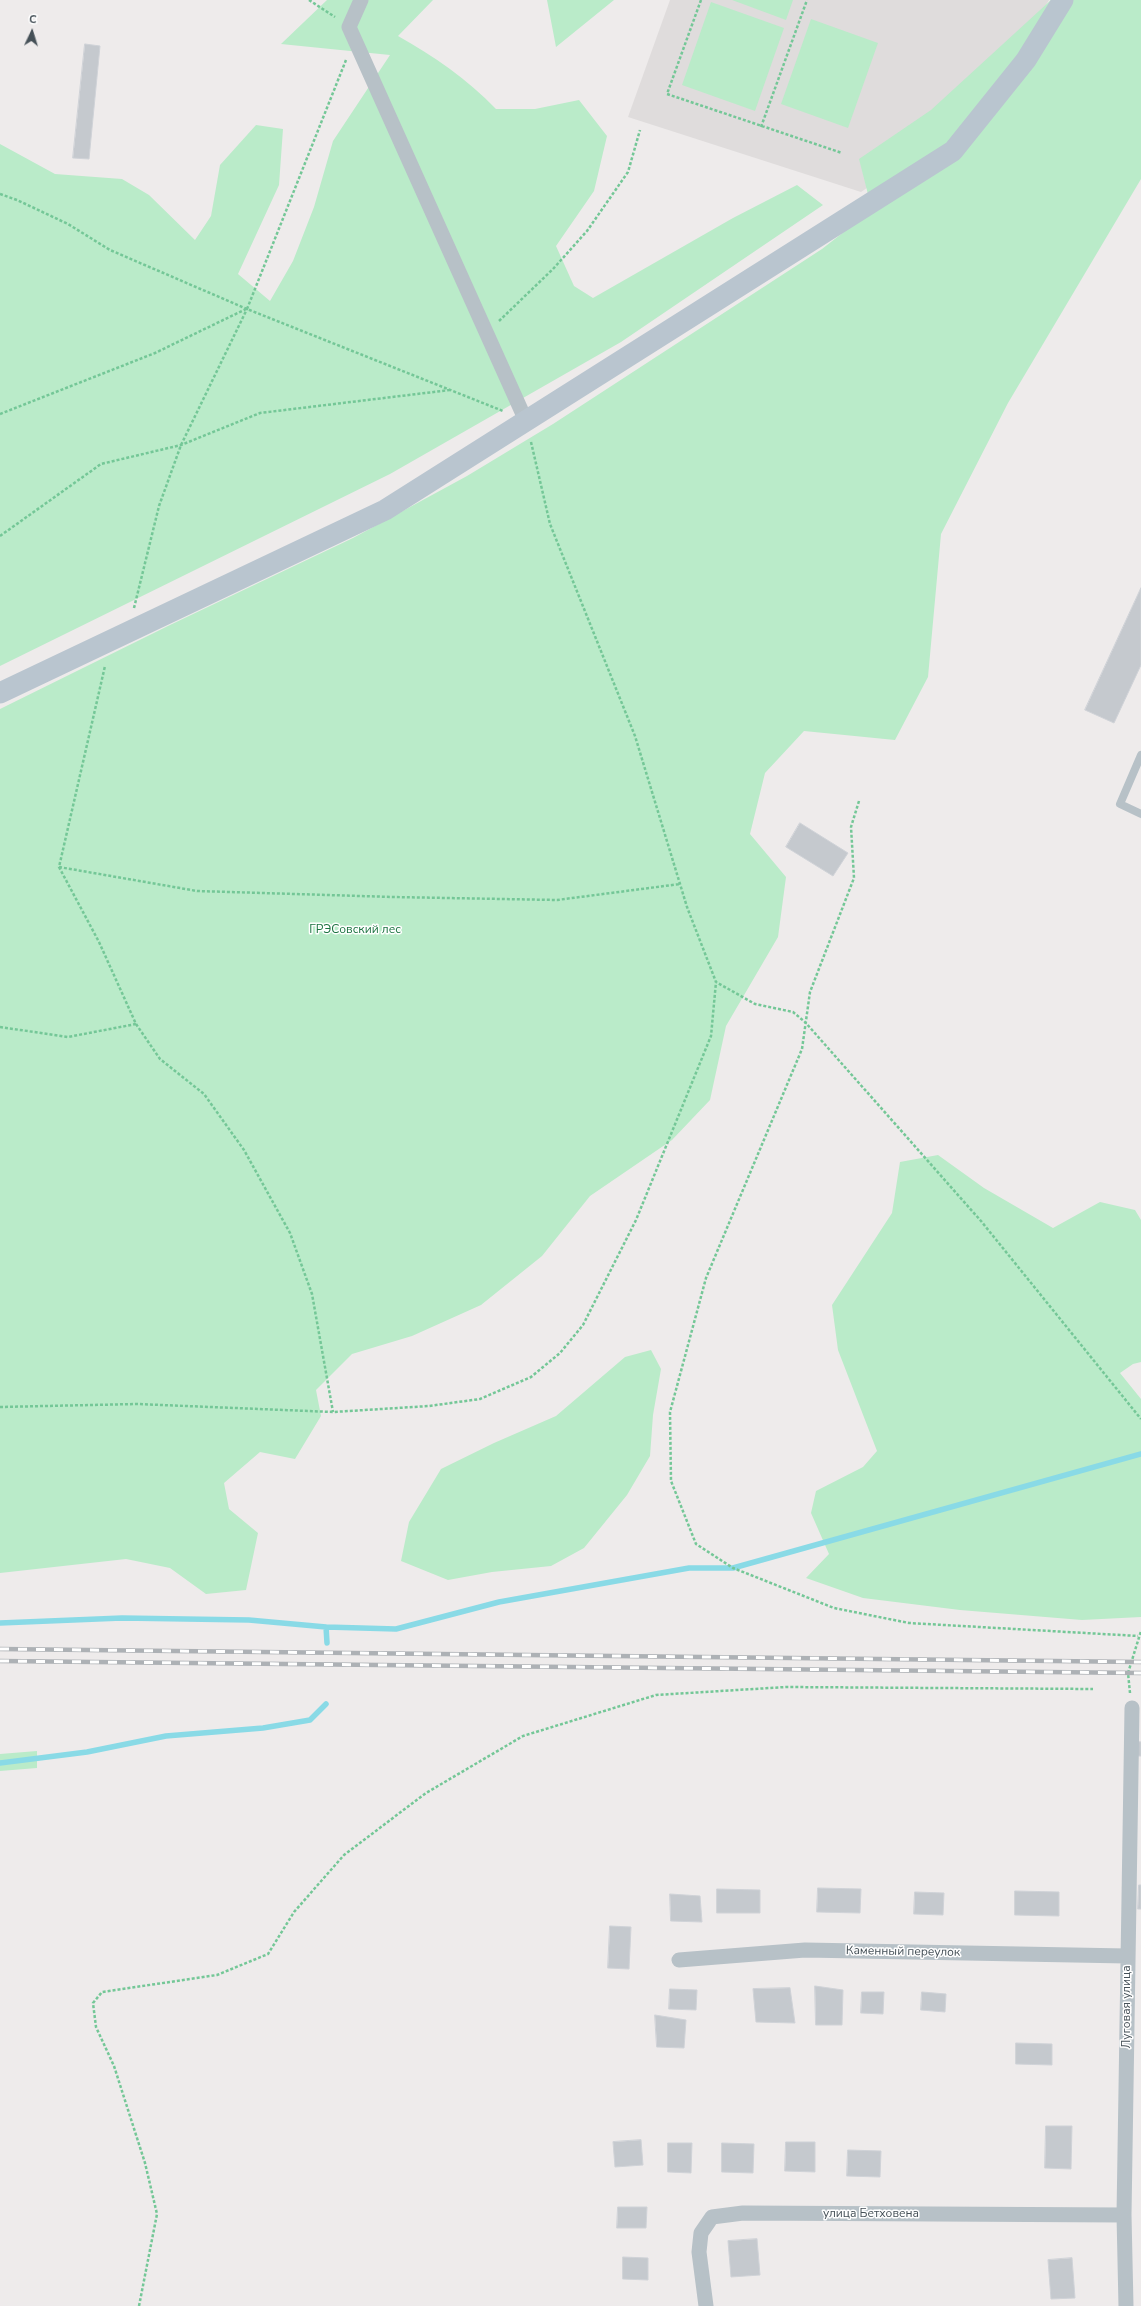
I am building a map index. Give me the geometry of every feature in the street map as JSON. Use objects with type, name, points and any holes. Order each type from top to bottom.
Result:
[{"type":"main road","points":[[0,693],[385,510],[953,151],[1026,60],[1063,0]]},
{"type":"street","points":[[361,0],[348,26],[488,332],[526,420]]},
{"type":"street","name":"Луговая улица","points":[[1126,2306],[1124,2215],[1134,2009],[1127,1956],[1132,1708]]},
{"type":"street","name":"Каменный переулок","points":[[679,1960],[805,1950],[1127,1956]]},
{"type":"street","name":"улица Бетховена","points":[[706,2306],[699,2252],[701,2233],[712,2217],[743,2213],[1124,2215]]},
{"type":"lane","points":[[1141,755],[1120,804],[1141,814]]},
{"type":"path","points":[[309,0],[348,26],[351,46],[247,309],[181,445],[159,506],[121,635],[94,707],[58,867],[99,942],[136,1024],[160,1059],[204,1094],[244,1150],[290,1234],[312,1294],[333,1412]]},
{"type":"path","points":[[701,0],[667,94],[761,127],[842,153]]},
{"type":"path","points":[[761,127],[807,0]]},
{"type":"path","points":[[488,332],[553,269],[587,231],[628,172],[640,130]]},
{"type":"path","points":[[0,194],[17,200],[68,224],[110,250],[247,309],[526,420],[550,524],[636,736],[680,884],[716,982],[711,1036],[636,1220],[582,1325],[560,1353],[531,1377],[480,1399],[429,1406],[333,1412],[137,1404],[0,1407]]},
{"type":"path","points":[[0,414],[155,353],[247,309]]},
{"type":"path","points":[[0,536],[100,464],[181,445],[260,413],[451,390]]},
{"type":"path","points":[[859,801],[852,827],[854,878],[810,992],[804,1022],[802,1049],[706,1278],[670,1412],[671,1480],[696,1544],[733,1568],[834,1608],[910,1623],[1138,1636]]},
{"type":"path","points":[[58,867],[197,891],[393,898],[557,900],[680,884]]},
{"type":"path","points":[[716,982],[754,1004],[792,1012],[804,1022],[980,1220],[1141,1419]]},
{"type":"path","points":[[0,1027],[68,1036],[136,1024]]},
{"type":"path","points":[[1132,1708],[1128,1673],[1138,1636],[1141,1631]]},
{"type":"path","points":[[138,2306],[157,2214],[145,2163],[114,2066],[96,2026],[93,2002],[102,1992],[217,1975],[268,1954],[294,1912],[344,1855],[426,1793],[523,1736],[626,1704],[656,1695],[786,1687],[1093,1689]]},
{"type":"shaded area","points":[[670,0],[1049,0],[1023,44],[956,127],[861,192],[628,117]]},
{"type":"green space","points":[[327,0],[433,0],[398,36],[450,69],[474,88],[496,109],[535,109],[579,100],[607,136],[594,191],[556,246],[574,286],[593,298],[733,218],[797,185],[823,205],[621,342],[390,474],[0,666],[0,144],[55,174],[122,179],[149,195],[195,240],[211,216],[220,165],[256,125],[283,129],[279,185],[238,274],[270,301],[293,261],[314,207],[333,141],[390,55],[281,44]]},
{"type":"green space","points":[[547,0],[614,0],[556,47]]},
{"type":"green space","points":[[732,0],[793,0],[786,20]]},
{"type":"green space","name":"ГРЭСовский лес","points":[[1051,0],[1141,0],[1141,179],[1008,403],[941,534],[928,677],[895,740],[804,731],[765,773],[750,834],[786,877],[778,937],[726,1026],[710,1100],[672,1140],[590,1196],[542,1256],[481,1305],[412,1336],[352,1354],[316,1390],[321,1416],[295,1459],[260,1452],[224,1483],[229,1509],[258,1533],[246,1590],[206,1594],[170,1568],[126,1559],[0,1573],[0,709],[170,625],[353,538],[467,476],[553,424],[822,249],[872,210],[859,159],[931,110]]},
{"type":"green space","points":[[711,2],[784,28],[755,111],[682,85]]},
{"type":"green space","points":[[811,19],[878,43],[848,128],[781,104]]},
{"type":"green space","points":[[938,1155],[984,1188],[1053,1228],[1100,1202],[1135,1210],[1141,1220],[1141,1362],[1133,1364],[1120,1373],[1141,1399],[1141,1617],[1082,1620],[960,1610],[863,1598],[806,1578],[829,1554],[811,1513],[816,1491],[863,1467],[877,1451],[838,1350],[832,1305],[892,1213],[900,1162]]},
{"type":"green space","points":[[651,1350],[661,1369],[653,1415],[650,1456],[627,1495],[584,1548],[551,1566],[492,1572],[448,1580],[401,1561],[409,1522],[441,1469],[494,1443],[556,1416],[625,1357]]},
{"type":"green space","points":[[37,1751],[37,1768],[0,1771],[0,1754]]},
{"type":"building","points":[[85,44],[100,46],[89,159],[73,158]]},
{"type":"building","points":[[1141,588],[1141,665],[1114,723],[1085,710]]},
{"type":"building","points":[[800,823],[848,853],[833,876],[786,847]]},
{"type":"building","points":[[1133,1741],[1141,1742],[1141,1756],[1132,1756]]},
{"type":"building","points":[[1139,1885],[1141,1885],[1141,1909],[1138,1909]]},
{"type":"building","points":[[818,1888],[861,1889],[860,1913],[817,1912]]},
{"type":"building","points":[[717,1889],[760,1890],[760,1913],[717,1913]]},
{"type":"building","points":[[1015,1891],[1059,1892],[1059,1916],[1015,1915]]},
{"type":"building","points":[[915,1892],[944,1893],[943,1915],[914,1914]]},
{"type":"building","points":[[670,1894],[700,1896],[702,1922],[671,1921]]},
{"type":"building","points":[[610,1926],[631,1927],[629,1969],[608,1968]]},
{"type":"building","points":[[815,1986],[843,1990],[842,2025],[816,2025]]},
{"type":"building","points":[[790,1988],[795,2023],[756,2022],[753,1989]]},
{"type":"building","points":[[670,1989],[697,1990],[696,2010],[669,2009]]},
{"type":"building","points":[[862,1992],[884,1992],[883,2014],[861,2013]]},
{"type":"building","points":[[922,1992],[946,1994],[945,2012],[921,2010]]},
{"type":"building","points":[[655,2015],[686,2020],[684,2048],[657,2047]]},
{"type":"building","points":[[1016,2043],[1052,2044],[1052,2065],[1016,2064]]},
{"type":"building","points":[[1046,2126],[1072,2126],[1071,2169],[1045,2168]]},
{"type":"building","points":[[641,2140],[643,2165],[615,2167],[613,2142]]},
{"type":"building","points":[[786,2142],[815,2142],[815,2172],[785,2171]]},
{"type":"building","points":[[668,2143],[692,2143],[691,2173],[668,2172]]},
{"type":"building","points":[[722,2143],[754,2144],[753,2173],[722,2172]]},
{"type":"building","points":[[848,2150],[881,2151],[880,2177],[847,2176]]},
{"type":"building","points":[[618,2207],[647,2207],[646,2228],[617,2228]]},
{"type":"building","points":[[757,2239],[760,2275],[731,2277],[728,2241]]},
{"type":"building","points":[[623,2257],[648,2258],[648,2280],[623,2279]]},
{"type":"building","points":[[1072,2258],[1075,2298],[1051,2299],[1048,2260]]},
{"type":"waterway","points":[[327,1643],[326,1627],[396,1629],[499,1602],[689,1568],[733,1568],[1141,1454]]},
{"type":"waterway","points":[[0,1623],[122,1618],[249,1620],[326,1627]]},
{"type":"waterway","points":[[0,1763],[87,1752],[166,1736],[263,1728],[310,1720],[326,1704]]},
{"type":"railway","points":[[0,1649],[1141,1662]]},
{"type":"railway","points":[[0,1661],[1141,1673]]}]
